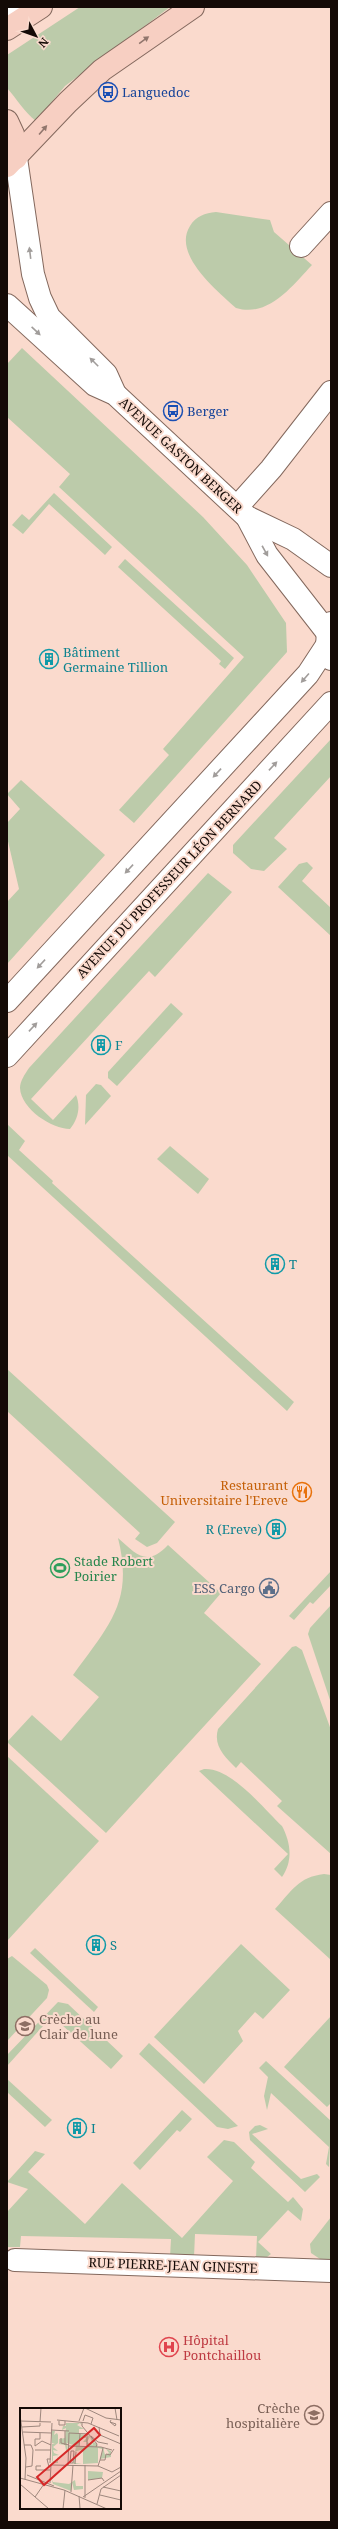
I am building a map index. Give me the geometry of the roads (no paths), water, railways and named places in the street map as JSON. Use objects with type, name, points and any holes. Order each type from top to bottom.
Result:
[{"type":"main road","points":[[13,19],[41,7]]},
{"type":"main road","points":[[11,162],[68,102],[102,70],[193,7]]},
{"type":"main road","name":"AVENUE GASTON BERGER","points":[[7,121],[13,134],[11,162]]},
{"type":"street","name":"AVENUE GASTON BERGER","points":[[11,162],[33,274],[40,298],[49,317],[106,374],[114,394]]},
{"type":"street","points":[[301,246],[331,213]]},
{"type":"street","name":"AVENUE GASTON BERGER","points":[[7,305],[95,385],[114,394],[242,512],[293,539],[331,566]]},
{"type":"street","points":[[242,512],[271,469],[331,392]]},
{"type":"street","name":"AVENUE GASTON BERGER","points":[[242,512],[267,555],[329,640]]},
{"type":"street","points":[[7,1001],[308,674],[329,640]]},
{"type":"street","name":"AVENUE DU PROFESSEUR LÉON BERNARD","points":[[7,1056],[331,703]]},
{"type":"street","name":"RUE PIERRE-JEAN GINESTE","points":[[15,2260],[331,2271]]},
{"type":"place","name":"Languedoc","points":[[108,92]]},
{"type":"place","name":"Berger","points":[[173,411]]},
{"type":"place","name":"Bâtiment Germaine Tillion","points":[[49,659]]},
{"type":"place","name":"F","points":[[101,1045]]},
{"type":"place","name":"T","points":[[275,1264]]},
{"type":"place","name":"Restaurant Universitaire l'Ereve","points":[[302,1492]]},
{"type":"place","name":"R (Ereve)","points":[[276,1529]]},
{"type":"place","name":"Stade Robert Poirier","points":[[60,1568]]},
{"type":"place","name":"ESS Cargo","points":[[269,1588]]},
{"type":"place","name":"S","points":[[96,1945]]},
{"type":"place","name":"Crèche au Clair de lune","points":[[25,2026]]},
{"type":"place","name":"I","points":[[77,2128]]},
{"type":"place","name":"Hôpital Pontchaillou","points":[[169,2347]]},
{"type":"place","name":"Crèche hospitalière","points":[[314,2415]]}]
